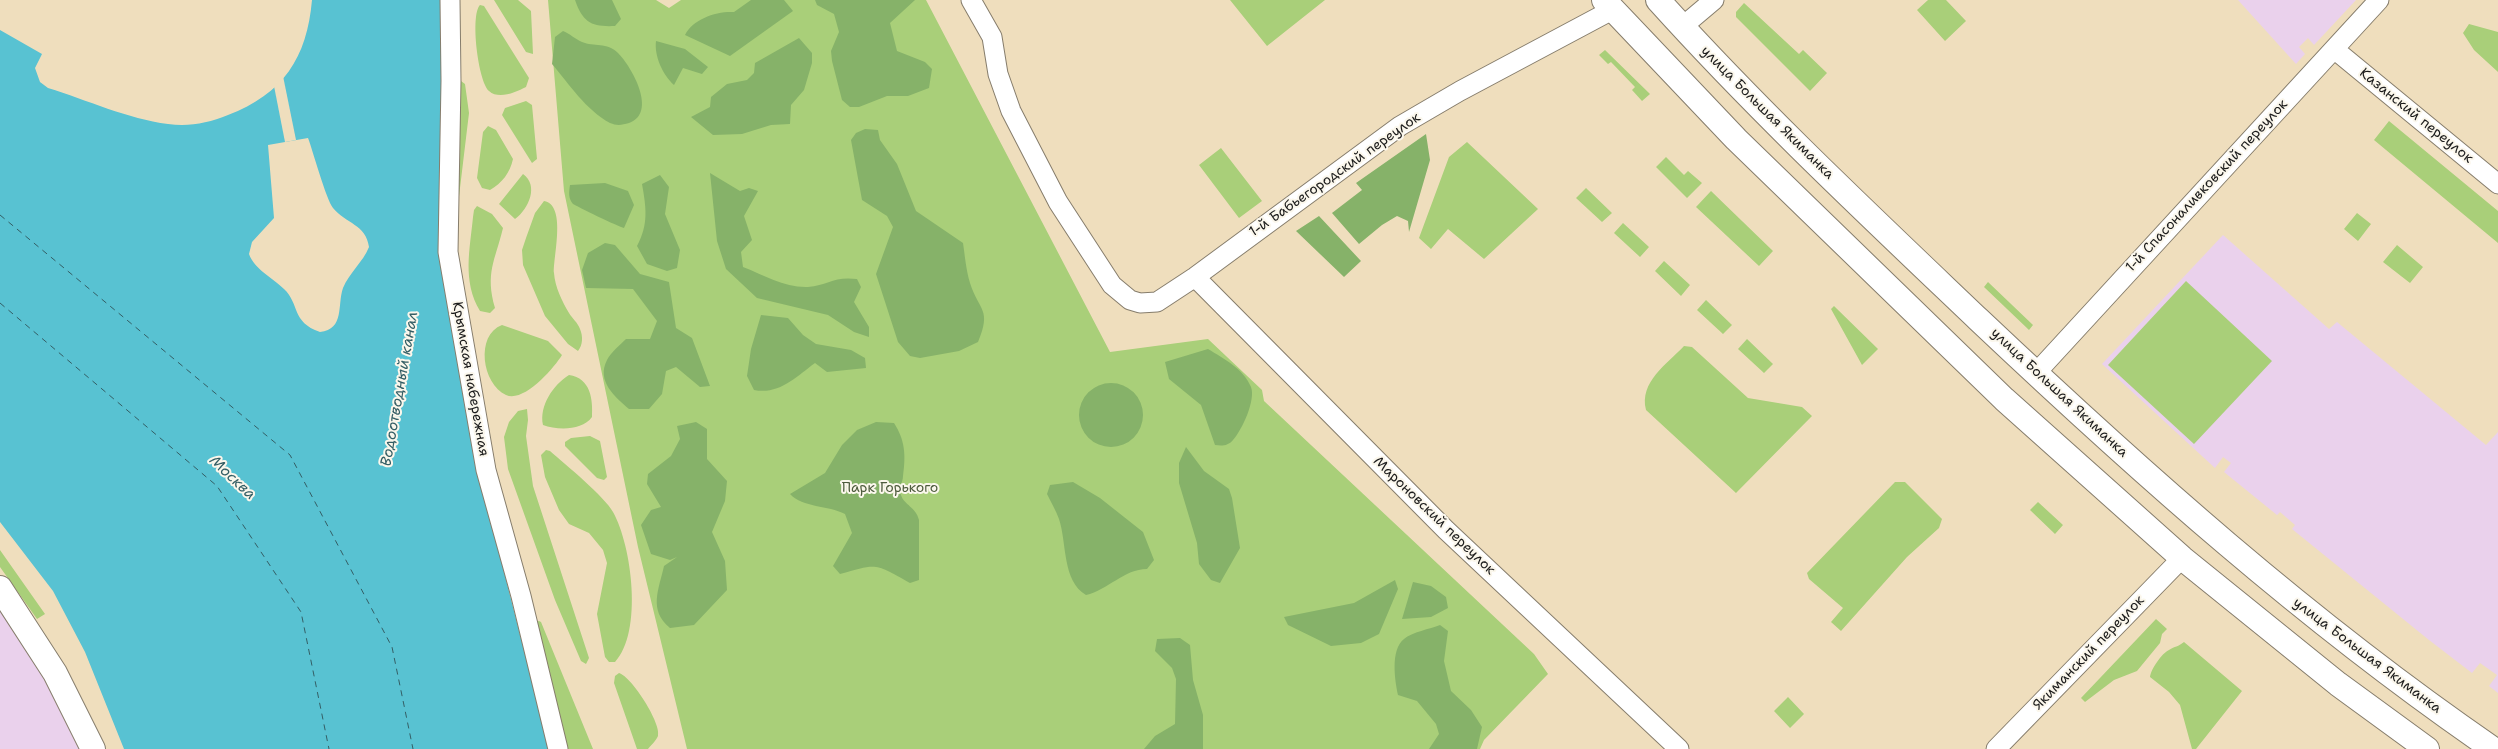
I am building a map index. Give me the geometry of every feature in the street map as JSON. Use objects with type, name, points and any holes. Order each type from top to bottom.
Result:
[{"type":"main road","name":"улица Большая Якиманка","points":[[1658,0],[1764,113],[1867,214],[2036,373],[2204,526],[2359,653],[2493,749]]},
{"type":"main road","points":[[1608,5],[1736,139],[2004,399],[2182,558],[2338,684],[2427,749]]},
{"type":"main road","points":[[0,588],[55,673],[93,749]]},
{"type":"street","name":"Крымская набережная","points":[[450,0],[452,81],[448,252],[486,470],[521,596],[558,749]]},
{"type":"street","name":"1-й Бабьегородский переулок","points":[[971,0],[992,37],[998,74],[1012,111],[1058,202],[1112,285],[1130,300],[1140,303],[1157,302],[1195,277],[1400,126],[1608,5]]},
{"type":"street","points":[[1682,27],[1714,0]]},
{"type":"street","name":"1-й Спасоналивковский переулок","points":[[2036,373],[2379,0]]},
{"type":"street","name":"Казанский переулок","points":[[2334,49],[2498,184]]},
{"type":"street","name":"Мароновский переулок","points":[[1195,277],[1446,530],[1679,749]]},
{"type":"street","name":"Якиманский переулок","points":[[1996,749],[2182,558]]},
{"type":"shaded area","points":[[2238,0],[2356,0],[2314,45],[2308,38],[2299,47],[2305,54],[2296,64]]},
{"type":"shaded area","points":[[2223,235],[2329,329],[2337,322],[2486,445],[2498,432],[2498,693],[2489,686],[2497,675],[2480,663],[2472,673],[2429,640],[2292,529],[2295,525],[2280,512],[2277,515],[2224,472],[2231,463],[2223,457],[2215,468],[2102,364]]},
{"type":"shaded area","points":[[0,607],[40,668],[81,749],[0,749]]},
{"type":"green space","points":[[494,0],[518,0],[531,11],[533,54],[526,52]]},
{"type":"green space","name":"Парк Горького","points":[[548,0],[656,0],[669,8],[681,0],[926,0],[1110,352],[1208,339],[1262,390],[1264,401],[1534,654],[1548,674],[1484,740],[1480,749],[687,749],[638,547],[564,191]]},
{"type":"green space","points":[[575,0],[612,0],[621,19],[615,26],[600,26],[589,22],[581,14]]},
{"type":"green space","points":[[751,0],[784,0],[793,11],[730,56],[685,35],[699,20],[720,13],[734,12]]},
{"type":"green space","points":[[815,0],[915,0],[890,23],[897,51],[925,62],[932,69],[929,88],[908,96],[887,96],[859,107],[850,107],[842,100],[832,61],[831,51],[839,32],[834,14],[817,5]]},
{"type":"green space","points":[[1230,0],[1325,0],[1267,46]]},
{"type":"green space","points":[[1928,0],[1946,0],[1966,21],[1945,41],[1917,10]]},
{"type":"green space","points":[[1744,3],[1799,54],[1803,50],[1827,73],[1810,91],[1736,17],[1736,12]]},
{"type":"green space","points":[[480,5],[484,6],[529,78],[526,87],[508,94],[498,95],[489,91],[485,85],[479,62],[476,34],[477,11]]},
{"type":"green space","points":[[2469,24],[2498,32],[2498,72],[2474,50],[2463,33]]},
{"type":"green space","points":[[563,31],[582,42],[609,47],[624,60],[630,68],[640,90],[641,110],[637,118],[626,124],[610,123],[601,118],[578,96],[552,64],[555,37]]},
{"type":"green space","points":[[799,38],[812,53],[812,63],[804,90],[791,105],[790,124],[771,125],[742,134],[713,135],[691,117],[710,107],[711,97],[727,84],[747,80],[754,73],[755,63]]},
{"type":"green space","points":[[656,41],[685,49],[708,67],[702,74],[683,68],[674,85],[660,65],[656,53]]},
{"type":"green space","points":[[1605,50],[1650,94],[1642,101],[1632,90],[1635,87],[1611,62],[1608,64],[1599,55]]},
{"type":"green space","points":[[461,81],[465,84],[469,113],[457,213],[457,86]]},
{"type":"green space","points":[[526,101],[532,105],[537,159],[532,163],[502,115],[505,108]]},
{"type":"green space","points":[[2389,121],[2498,211],[2498,243],[2374,140]]},
{"type":"green space","points":[[488,126],[496,130],[513,159],[505,177],[490,190],[482,188],[477,178],[483,132]]},
{"type":"green space","points":[[865,129],[878,130],[880,140],[897,164],[916,211],[963,243],[970,283],[984,316],[984,323],[978,342],[959,351],[920,358],[910,356],[898,342],[876,274],[893,227],[887,216],[862,200],[851,140],[856,133]]},
{"type":"green space","points":[[1426,134],[1430,160],[1409,232],[1408,221],[1397,216],[1382,225],[1359,244],[1332,213],[1362,190],[1356,183]]},
{"type":"green space","points":[[1467,142],[1538,209],[1484,259],[1448,229],[1431,249],[1419,238],[1449,157]]},
{"type":"green space","points":[[1221,148],[1262,201],[1239,218],[1199,165]]},
{"type":"green space","points":[[1666,157],[1684,175],[1688,171],[1702,183],[1687,198],[1656,167]]},
{"type":"green space","points":[[710,173],[740,191],[749,188],[758,191],[744,216],[752,240],[741,252],[743,267],[783,283],[799,287],[815,286],[849,278],[857,279],[861,287],[854,302],[869,327],[869,337],[854,332],[828,315],[757,298],[726,269],[717,241]]},
{"type":"green space","points":[[523,174],[530,184],[530,197],[520,215],[515,219],[499,204]]},
{"type":"green space","points":[[660,175],[669,187],[665,214],[680,250],[677,268],[667,271],[647,264],[637,246],[641,238],[646,215],[642,184]]},
{"type":"green space","points":[[605,183],[628,191],[634,205],[624,228],[576,206],[570,199],[570,185]]},
{"type":"green space","points":[[1586,188],[1612,213],[1602,222],[1576,198]]},
{"type":"green space","points":[[1711,191],[1773,251],[1759,266],[1696,207]]},
{"type":"green space","points":[[544,201],[551,205],[555,212],[557,232],[554,273],[557,289],[581,332],[582,343],[578,351],[568,344],[545,316],[523,265],[522,250],[535,213]]},
{"type":"green space","points":[[477,206],[492,214],[503,228],[492,267],[491,285],[495,308],[490,313],[480,311],[474,300],[469,277],[470,241],[474,210]]},
{"type":"green space","points":[[2357,213],[2371,224],[2358,241],[2344,229]]},
{"type":"green space","points":[[1319,216],[1361,261],[1344,277],[1296,231]]},
{"type":"green space","points":[[1623,223],[1649,247],[1640,257],[1614,233]]},
{"type":"green space","points":[[605,243],[615,245],[640,274],[669,282],[676,328],[692,338],[710,386],[700,387],[676,367],[666,371],[662,394],[649,409],[629,409],[613,394],[605,382],[604,368],[607,360],[613,351],[626,339],[650,339],[657,321],[633,289],[586,288],[582,270],[588,253]]},
{"type":"green space","points":[[2397,245],[2423,267],[2410,283],[2383,262]]},
{"type":"green space","points":[[1664,261],[1690,285],[1681,296],[1655,271]]},
{"type":"green space","points":[[2186,281],[2272,361],[2194,444],[2108,365]]},
{"type":"green space","points":[[1988,282],[2033,325],[2029,330],[1984,287]]},
{"type":"green space","points":[[1706,300],[1732,325],[1723,334],[1697,310]]},
{"type":"green space","points":[[1834,306],[1878,349],[1862,365],[1831,309]]},
{"type":"green space","points":[[761,315],[788,318],[803,335],[816,344],[851,350],[865,358],[866,368],[827,372],[815,363],[787,384],[771,390],[754,390],[747,376],[751,349]]},
{"type":"green space","points":[[502,325],[548,341],[562,355],[538,383],[521,394],[513,396],[506,395],[491,381],[485,360],[485,349],[488,339],[493,330]]},
{"type":"green space","points":[[1747,339],[1773,364],[1764,373],[1738,349]]},
{"type":"green space","points":[[1684,346],[1692,347],[1748,398],[1802,407],[1812,416],[1736,493],[1646,410],[1645,400],[1650,382]]},
{"type":"green space","points":[[1208,349],[1238,369],[1248,380],[1251,387],[1252,399],[1247,415],[1237,435],[1231,442],[1225,445],[1215,445],[1201,405],[1169,379],[1165,362]]},
{"type":"green space","points":[[569,375],[582,380],[586,385],[591,397],[592,417],[588,422],[576,427],[555,428],[543,425],[543,411],[548,397],[558,384]]},
{"type":"green space","points":[[1105,383],[1117,383],[1134,392],[1141,403],[1143,415],[1141,427],[1134,438],[1117,447],[1105,447],[1093,442],[1084,433],[1079,421],[1079,409],[1084,397],[1093,388]]},
{"type":"green space","points":[[527,409],[526,436],[533,486],[589,658],[586,664],[581,661],[555,600],[508,469],[504,437],[509,422],[518,411]]},
{"type":"green space","points":[[696,422],[707,429],[707,459],[727,481],[725,501],[712,532],[725,561],[727,590],[694,625],[670,628],[659,614],[657,599],[664,566],[677,557],[670,560],[651,554],[641,525],[651,510],[661,507],[647,484],[648,474],[671,456],[680,439],[677,426]]},
{"type":"green space","points":[[876,422],[894,423],[904,448],[903,478],[900,492],[919,520],[919,580],[910,583],[882,568],[876,567],[862,568],[840,574],[833,566],[852,533],[845,514],[802,502],[790,494],[825,473],[842,445],[857,430]]},
{"type":"green space","points":[[590,436],[600,441],[607,477],[604,480],[597,478],[565,446],[565,442],[571,438]]},
{"type":"green space","points":[[1186,447],[1204,471],[1229,489],[1232,498],[1240,548],[1220,583],[1211,580],[1199,564],[1197,543],[1179,483],[1179,463]]},
{"type":"green space","points":[[546,450],[550,451],[602,498],[613,512],[620,527],[629,566],[632,610],[624,648],[615,662],[609,662],[605,657],[597,614],[607,563],[603,550],[589,533],[569,524],[559,510],[545,477],[541,455]]},
{"type":"green space","points":[[1073,482],[1100,498],[1143,532],[1154,560],[1147,569],[1131,572],[1102,589],[1086,595],[1078,589],[1066,561],[1059,519],[1047,494],[1050,485]]},
{"type":"green space","points":[[1895,482],[1905,482],[1942,519],[1939,528],[1907,557],[1841,631],[1831,622],[1843,608],[1809,579],[1807,573]]},
{"type":"green space","points":[[2038,502],[2063,525],[2055,534],[2030,510]]},
{"type":"green space","points":[[0,550],[45,614],[37,619],[0,567]]},
{"type":"green space","points":[[1395,580],[1398,589],[1379,634],[1361,643],[1331,646],[1288,625],[1284,617],[1354,603]]},
{"type":"green space","points":[[1413,582],[1431,586],[1446,597],[1448,608],[1431,617],[1402,619]]},
{"type":"green space","points":[[2156,619],[2167,629],[2162,634],[2160,643],[2137,671],[2114,680],[2085,702],[2081,698]]},
{"type":"green space","points":[[539,621],[593,749],[566,749],[535,622]]},
{"type":"green space","points":[[1440,625],[1448,631],[1444,661],[1451,691],[1471,710],[1482,727],[1477,749],[1429,749],[1439,734],[1436,724],[1417,701],[1398,695],[1395,658],[1400,644],[1412,634]]},
{"type":"green space","points":[[1180,638],[1190,645],[1193,680],[1203,715],[1203,749],[1144,749],[1155,736],[1175,724],[1176,679],[1172,668],[1155,651],[1157,639]]},
{"type":"green space","points":[[2184,642],[2242,691],[2196,749],[2192,749],[2180,705],[2169,692],[2150,677],[2163,654]]},
{"type":"green space","points":[[619,673],[625,676],[638,692],[655,722],[658,736],[648,749],[637,749],[614,683],[615,676]]},
{"type":"green space","points":[[1788,697],[1804,714],[1790,728],[1774,711]]},
{"type":"water","points":[[312,0],[444,0],[442,154],[480,477],[549,749],[124,749],[85,652],[53,591],[0,522],[0,30],[42,54],[35,68],[40,82],[48,88],[138,118],[153,122],[183,125],[198,124],[221,118],[264,96],[289,71],[298,56],[309,21]],"holes":[[[308,138],[330,203],[338,213],[364,233],[369,247],[343,288],[337,321],[328,330],[320,332],[304,323],[289,295],[280,285],[259,269],[249,254],[252,242],[274,218],[268,145]]]},
{"type":"pier","points":[[283,76],[296,140],[285,142],[274,86]]},
{"type":"ferry route","points":[[0,215],[290,455],[392,647],[413,749]]},
{"type":"ferry route","points":[[0,303],[217,486],[301,612],[329,749]]},
{"type":"water label","name":"Водоотводный канал","points":[[400,389]]},
{"type":"water label","name":"Москва","points":[[232,478]]}]
